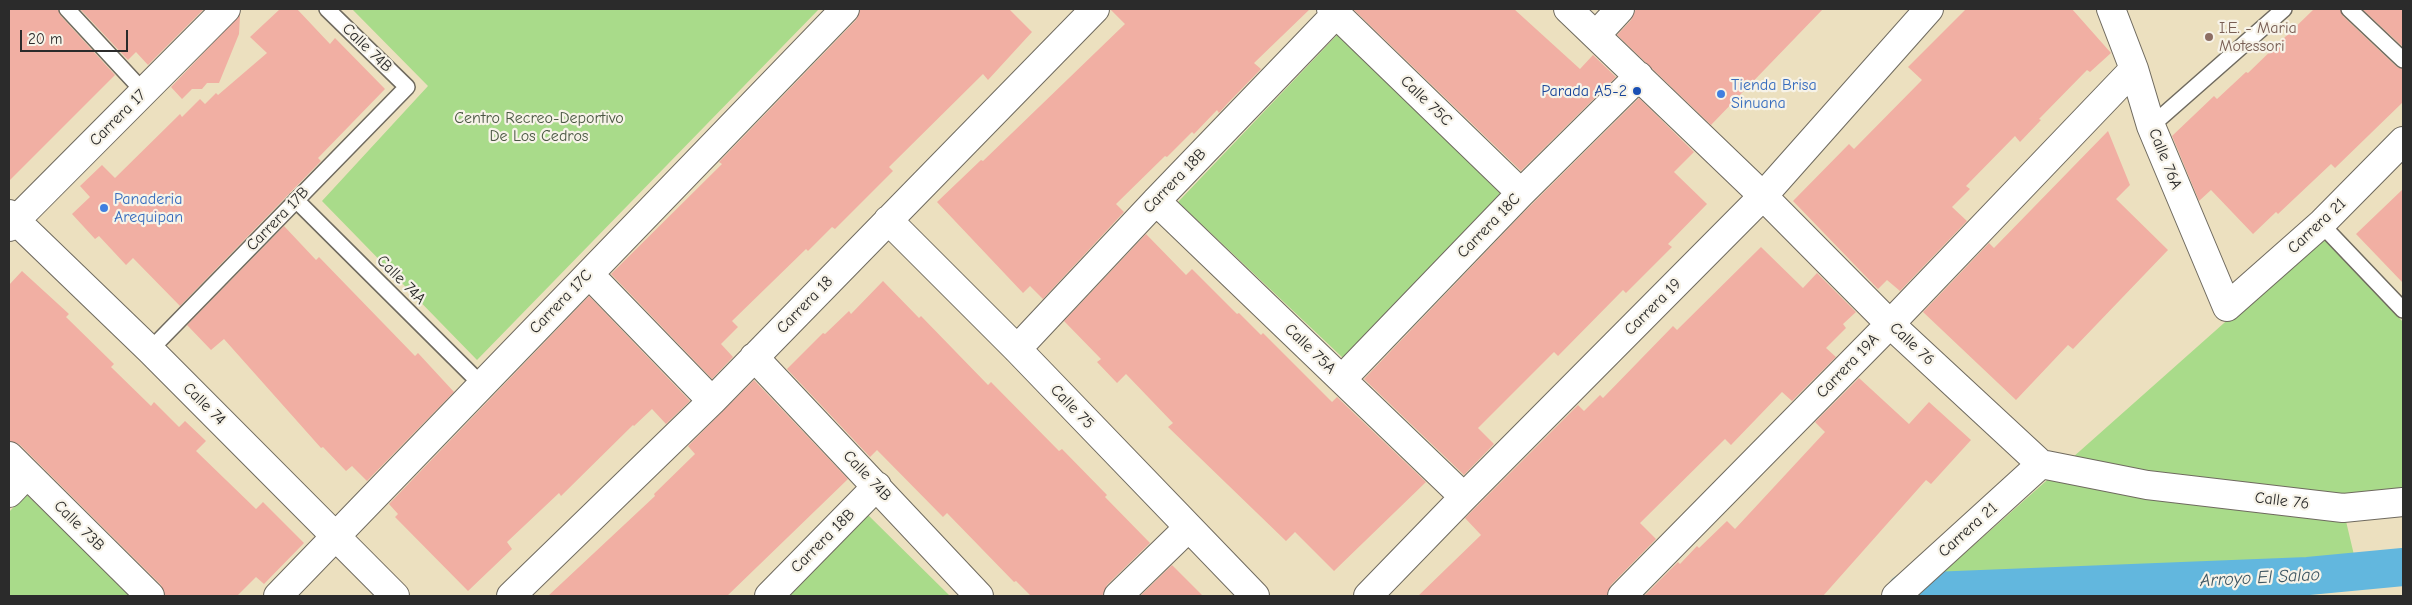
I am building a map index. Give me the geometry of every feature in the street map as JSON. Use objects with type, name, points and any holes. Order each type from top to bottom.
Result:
[{"type":"street","name":"Carrera 17","points":[[11,221],[144,92],[226,9]]},
{"type":"street","name":"Carrera 17C","points":[[278,596],[338,537],[845,9]]},
{"type":"street","name":"Carrera 18","points":[[511,596],[712,400],[1095,9]]},
{"type":"street","name":"Calle 76","points":[[1568,9],[1763,196],[1890,324],[2041,464],[2147,485],[2343,508],[2403,502]]},
{"type":"street","points":[[1596,34],[1620,9]]},
{"type":"street","name":"Carrera 19","points":[[1368,596],[1763,196],[1929,9]]},
{"type":"street","name":"Calle 76A","points":[[2111,9],[2134,69],[2151,126],[2227,307]]},
{"type":"street","name":"Calle 75C","points":[[1333,11],[1521,193]]},
{"type":"street","name":"Carrera 18B","points":[[1017,350],[1333,11]]},
{"type":"street","name":"Carrera 19A","points":[[1622,596],[1890,324],[2134,69]]},
{"type":"street","name":"Carrera 18C","points":[[1342,379],[1521,193],[1638,76]]},
{"type":"street","name":"Carrera 21","points":[[2227,307],[2321,224],[2403,141]]},
{"type":"street","name":"Calle 75A","points":[[1156,200],[1464,497]]},
{"type":"street","name":"Calle 75","points":[[888,220],[1017,350],[1255,596]]},
{"type":"street","name":"Calle 74","points":[[11,221],[150,350],[395,596]]},
{"type":"street","points":[[589,274],[712,400]]},
{"type":"street","name":"Calle 74B","points":[[754,357],[980,596]]},
{"type":"street","name":"Carrera 21","points":[[1896,596],[2041,464]]},
{"type":"street","name":"Calle 73B","points":[[15,474],[150,596]]},
{"type":"street","name":"Carrera 18B","points":[[768,596],[877,486]]},
{"type":"street","points":[[1118,596],[1188,528]]},
{"type":"lane","points":[[66,9],[144,92]]},
{"type":"lane","name":"Calle 74B","points":[[327,9],[407,87]]},
{"type":"lane","points":[[2151,126],[2284,9]]},
{"type":"lane","points":[[2349,9],[2403,60]]},
{"type":"lane","name":"Carrera 17B","points":[[150,350],[407,87]]},
{"type":"lane","name":"Calle 74A","points":[[296,200],[482,385]]},
{"type":"lane","points":[[2321,224],[2403,310]]},
{"type":"green space","name":"Centro Recreo-Deportivo De Los Cedros","points":[[352,9],[819,9],[477,360],[322,201],[428,86]]},
{"type":"green space","points":[[1337,35],[1502,192],[1343,358],[1178,202]]},
{"type":"green space","points":[[2322,236],[2403,322],[2403,492],[2341,500],[2354,555],[1929,585]]},
{"type":"green space","points":[[26,494],[131,596],[9,596],[9,512]]},
{"type":"green space","points":[[866,513],[950,596],[784,596]]},
{"type":"building","points":[[9,9],[58,9],[60,15],[115,75],[9,181]]},
{"type":"building","points":[[80,9],[204,9],[148,65],[136,52],[128,60]]},
{"type":"building","points":[[280,9],[297,9],[330,44],[335,38],[385,89],[318,158],[321,161],[180,306],[133,258],[126,265],[99,236],[95,239],[72,214],[90,197],[80,186],[102,165],[115,178],[180,114],[182,117],[200,99],[205,104],[216,93],[218,95],[267,53],[250,37]]},
{"type":"building","points":[[860,9],[1009,9],[1032,32],[988,80],[983,74],[889,167],[893,171],[835,229],[832,227],[808,251],[806,249],[732,321],[738,327],[721,344],[733,357],[712,379],[611,274],[722,164],[719,162],[856,20]]},
{"type":"building","points":[[1110,9],[1310,9],[1254,63],[1261,69],[1219,113],[1217,110],[1194,134],[1192,132],[1116,204],[1124,212],[1043,299],[1030,286],[1023,293],[937,202],[981,160],[983,161],[1125,24]]},
{"type":"building","points":[[1353,9],[1514,9],[1580,69],[1593,55],[1616,77],[1521,171]]},
{"type":"building","points":[[1636,9],[1823,9],[1711,125],[1617,35],[1631,20]]},
{"type":"building","points":[[1966,9],[2072,9],[2111,53],[2090,72],[2087,70],[2039,119],[2041,120],[2020,142],[2015,136],[1966,186],[1970,189],[1952,207],[1967,221],[1900,291],[1887,280],[1878,289],[1793,201],[1849,144],[1854,149],[1922,80],[1908,67]]},
{"type":"building","points":[[2314,9],[2340,9],[2343,16],[2397,67],[2403,69],[2403,102],[2335,168],[2331,164],[2278,214],[2276,212],[2253,234],[2211,190],[2199,201],[2172,136],[2214,96],[2217,99],[2246,72],[2248,73]]},
{"type":"building","points":[[2362,9],[2403,9],[2403,47]]},
{"type":"building","points":[[240,15],[239,34],[219,83],[207,83],[202,89],[192,89],[182,99],[171,87]]},
{"type":"building","points":[[1639,98],[1694,152],[1674,172],[1707,204],[1668,244],[1672,247],[1626,293],[1623,290],[1558,356],[1554,352],[1478,428],[1494,444],[1464,475],[1364,379],[1523,213]]},
{"type":"building","points":[[2108,131],[2130,185],[2116,199],[2168,250],[2073,349],[2068,345],[2016,400],[1923,312],[1989,243],[1994,248]]},
{"type":"building","points":[[2403,189],[2403,283],[2356,234]]},
{"type":"building","points":[[284,226],[316,260],[319,257],[415,356],[418,353],[454,392],[367,481],[352,466],[346,471],[323,447],[321,448],[224,339],[211,350],[187,325]]},
{"type":"building","points":[[1146,234],[1186,275],[1192,269],[1237,314],[1239,313],[1261,335],[1263,333],[1332,402],[1337,397],[1426,482],[1334,571],[1295,532],[1286,541],[1168,427],[1173,423],[1126,374],[1117,383],[1097,362],[1101,359],[1064,321]]},
{"type":"building","points":[[1761,247],[1803,288],[1817,273],[1856,312],[1843,324],[1846,328],[1826,348],[1836,357],[1792,401],[1782,392],[1731,445],[1725,439],[1640,523],[1656,539],[1611,585],[1607,596],[1418,596],[1481,535],[1465,518],[1578,405],[1584,411],[1600,395],[1603,398],[1673,326],[1677,330]]},
{"type":"building","points":[[22,271],[69,314],[66,317],[114,364],[111,367],[151,406],[154,402],[179,427],[185,421],[206,441],[196,451],[256,509],[263,502],[304,543],[264,584],[256,577],[237,596],[165,596],[161,585],[20,445],[9,441],[9,285]]},
{"type":"building","points":[[883,281],[919,318],[921,316],[988,385],[991,382],[1059,451],[1062,449],[1150,543],[1107,585],[1103,596],[1031,596],[1016,581],[1014,582],[947,513],[943,517],[877,450],[870,457],[787,369],[823,333],[825,334],[849,311],[851,314]]},
{"type":"building","points":[[589,296],[690,401],[666,424],[652,409],[633,425],[561,496],[559,493],[507,542],[512,549],[468,591],[395,517],[398,514],[389,504]]},
{"type":"building","points":[[1859,378],[1909,424],[1929,402],[1971,440],[1931,484],[1926,480],[1823,596],[1644,596],[1678,562],[1680,564],[1697,546],[1699,548],[1727,521],[1735,529],[1825,432],[1815,422]]},
{"type":"building","points":[[754,380],[848,479],[727,596],[548,596],[655,496],[654,494],[695,454],[688,446]]},
{"type":"building","points":[[1172,565],[1203,596],[1140,596]]},
{"type":"waterway","name":"Arroyo El Salao","points":[[1906,592],[2308,576],[2403,567]]},
{"type":"place","name":"I.E. - Maria Motessori","points":[[2209,37]]},
{"type":"place","name":"Parada A5-2","points":[[1637,91]]},
{"type":"place","name":"Tienda Brisa Sinuana","points":[[1721,94]]},
{"type":"place","name":"Panaderia Arequipan","points":[[104,208]]}]
